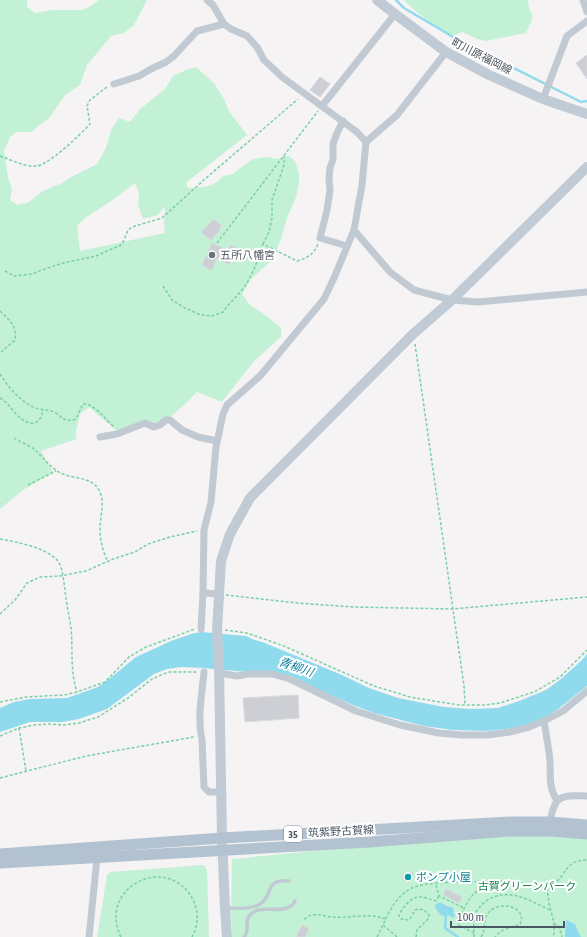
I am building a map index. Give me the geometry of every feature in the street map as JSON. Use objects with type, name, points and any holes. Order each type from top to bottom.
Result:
[{"type":"main road","name":"筑紫野古賀線","points":[[0,854],[222,838],[512,822],[550,822],[587,825]]},
{"type":"main road","name":"筑紫野古賀線","points":[[0,864],[370,842],[511,831],[551,831],[587,834]]},
{"type":"street","points":[[207,0],[224,24],[247,36],[258,47],[264,60],[282,77],[343,121],[357,132],[366,142]]},
{"type":"street","name":"町川原福岡線","points":[[377,0],[446,52],[489,75],[543,99],[587,114]]},
{"type":"street","points":[[583,0],[587,12]]},
{"type":"street","points":[[322,106],[395,14]]},
{"type":"street","points":[[543,99],[567,36],[587,21]]},
{"type":"street","points":[[114,84],[139,76],[166,62],[174,56],[197,31],[224,24]]},
{"type":"street","points":[[201,629],[204,530],[211,502],[217,442],[223,414],[227,405],[260,376],[324,299],[354,230],[362,184],[366,142],[397,114],[446,52]]},
{"type":"street","points":[[343,121],[333,144],[333,159],[330,168],[329,180],[330,190],[328,210],[320,238],[347,246]]},
{"type":"street","points":[[227,937],[222,838],[217,633],[221,561],[230,534],[250,498],[413,334],[452,300],[587,167]]},
{"type":"street","points":[[354,230],[390,272],[414,290],[452,300],[478,302],[587,292]]},
{"type":"street","points":[[100,437],[119,433],[144,423],[154,427],[160,425],[166,420],[170,420],[182,430],[192,435],[217,442]]},
{"type":"street","points":[[203,593],[219,594]]},
{"type":"street","points":[[219,670],[237,676],[248,674],[272,674],[290,679],[356,711],[400,725],[462,735],[487,735],[510,732],[529,727],[562,711],[587,691]]},
{"type":"street","points":[[204,672],[200,705],[204,787],[209,792],[222,792]]},
{"type":"street","points":[[544,721],[550,762],[550,786],[557,801]]},
{"type":"street","points":[[550,822],[557,801],[569,796],[587,796]]},
{"type":"street","points":[[89,937],[97,858]]},
{"type":"lane","points":[[225,908],[246,908],[260,904],[265,899],[271,886],[276,882],[289,881]]},
{"type":"lane","points":[[244,937],[247,932],[247,919],[254,911],[283,909],[290,906],[295,901]]},
{"type":"path","points":[[0,156],[14,162],[38,166],[50,160],[69,145],[90,124],[87,106],[90,100],[105,88],[114,84]]},
{"type":"path","points":[[5,271],[14,276],[32,274],[62,263],[96,256],[121,245],[128,230],[132,227],[162,218],[304,93]]},
{"type":"path","points":[[217,243],[322,106]]},
{"type":"path","points":[[163,286],[172,300],[201,315],[212,316],[223,312],[253,273],[263,244],[269,232],[272,218],[272,200],[284,165],[284,156]]},
{"type":"path","points":[[263,244],[298,261],[314,252],[320,238]]},
{"type":"path","points":[[0,311],[10,321],[16,333],[15,340],[0,353]]},
{"type":"path","points":[[413,334],[464,686],[465,704]]},
{"type":"path","points":[[0,374],[11,390],[31,406],[46,409],[56,413],[65,420],[71,420],[76,419],[83,404],[86,404],[92,406],[119,433]]},
{"type":"path","points":[[0,398],[9,405],[16,414],[29,422],[35,423],[39,420],[43,409]]},
{"type":"path","points":[[14,438],[34,449],[56,471],[63,475],[87,480],[93,483],[98,489],[102,504],[100,531],[103,551],[108,562]]},
{"type":"path","points":[[28,485],[56,471]]},
{"type":"path","points":[[0,614],[15,600],[27,583],[40,577],[86,571],[135,552],[148,544],[170,537],[204,530]]},
{"type":"path","points":[[0,539],[34,547],[49,554],[60,565],[63,575],[71,628],[74,682],[77,692]]},
{"type":"path","points":[[219,594],[296,603],[452,610],[587,596]]},
{"type":"path","points":[[0,702],[26,697],[64,695],[105,682],[129,657],[146,647],[195,629],[201,629]]},
{"type":"path","points":[[217,633],[236,631],[247,632],[284,646],[374,686],[410,697],[459,705],[485,705],[500,703],[534,692],[560,677],[587,650]]},
{"type":"path","points":[[0,736],[19,728],[34,725],[64,725],[79,723],[98,717],[128,698],[152,679],[168,672],[204,672]]},
{"type":"path","points":[[19,728],[26,771]]},
{"type":"path","points":[[0,778],[86,756],[201,736]]},
{"type":"path","points":[[378,937],[385,919],[397,900],[410,889],[419,886],[436,884],[496,882],[518,882],[533,888],[547,888],[554,884],[574,862],[587,860]]},
{"type":"path","points":[[121,937],[116,921],[116,911],[119,901],[124,893],[139,880],[159,876],[178,882],[192,896],[196,906],[197,925],[192,937]]},
{"type":"path","points":[[474,932],[457,924],[464,908],[473,895],[482,888],[496,882]]},
{"type":"path","points":[[416,937],[417,930],[428,919],[429,914],[423,909],[418,909],[415,910],[408,920],[401,919],[399,916],[400,913],[407,902],[412,898],[422,896],[436,901],[439,896],[436,884]]},
{"type":"path","points":[[547,888],[555,932],[553,937]]},
{"type":"path","points":[[474,937],[475,914],[490,898],[498,895],[517,896],[550,910]]},
{"type":"path","points":[[439,896],[464,908]]},
{"type":"path","points":[[481,937],[483,935],[484,920],[489,912],[494,908],[501,906],[513,907],[521,915],[522,919],[520,924],[502,930],[495,937]]},
{"type":"path","points":[[304,919],[311,915],[320,915],[332,917],[380,917],[385,919]]},
{"type":"path","points":[[554,924],[559,926],[562,937]]},
{"type":"path","points":[[383,925],[397,937]]},
{"type":"green space","points":[[0,0],[27,0],[27,7],[35,13],[52,10],[82,10],[99,0],[147,0],[134,25],[124,33],[111,36],[87,65],[80,85],[65,95],[50,117],[31,132],[16,132],[10,137],[4,151],[8,178],[12,189],[10,200],[18,205],[29,202],[43,191],[62,183],[97,164],[106,148],[111,130],[119,118],[130,122],[140,109],[165,89],[173,76],[196,67],[214,83],[225,101],[228,110],[247,135],[186,183],[188,188],[212,185],[223,176],[233,174],[253,159],[266,157],[278,159],[289,156],[295,161],[299,173],[299,183],[296,197],[273,259],[251,279],[242,294],[250,305],[281,328],[281,337],[254,361],[222,402],[197,392],[171,416],[156,423],[144,423],[118,432],[89,407],[80,414],[76,431],[76,439],[41,451],[53,472],[23,490],[0,509]],"holes":[[[135,183],[139,193],[138,204],[143,219],[158,215],[165,206],[165,233],[80,251],[77,226],[85,218]]]},
{"type":"green space","points":[[404,0],[528,0],[529,9],[532,14],[532,21],[526,33],[486,41],[477,39],[463,32],[454,35],[443,31],[420,15]]},
{"type":"green space","name":"古賀グリーンパーク","points":[[522,834],[587,839],[587,937],[232,937],[232,859],[376,845]]},
{"type":"green space","points":[[204,865],[207,870],[209,937],[97,937],[107,875],[110,872]]},
{"type":"water","name":"青柳川","points":[[201,632],[246,636],[342,675],[369,688],[398,698],[444,707],[471,709],[498,708],[519,701],[546,690],[561,679],[587,654],[587,686],[557,710],[536,721],[514,728],[487,731],[453,730],[424,726],[374,713],[315,688],[292,676],[182,667],[167,669],[154,674],[107,709],[79,719],[62,722],[30,722],[0,732],[0,708],[14,702],[30,699],[67,698],[98,687],[136,657],[171,641]]},
{"type":"water","points":[[438,903],[452,907],[455,916],[453,918],[448,915],[442,916],[435,907]]},
{"type":"water","points":[[566,920],[575,924],[581,937],[565,937]]},
{"type":"building","points":[[587,55],[587,79],[576,63]]},
{"type":"building","points":[[320,77],[330,84],[320,97],[310,90]]},
{"type":"building","points":[[214,219],[222,226],[211,240],[201,232]]},
{"type":"building","points":[[212,243],[227,250],[231,245],[238,249],[229,265],[217,258],[212,270],[202,265]]},
{"type":"building","points":[[298,695],[299,718],[245,722],[243,698]]},
{"type":"building","name":"ポンプ小屋","points":[[411,871],[414,876],[405,882],[402,877]]},
{"type":"building","points":[[446,889],[462,897],[459,903],[443,895]]},
{"type":"building","points":[[302,925],[309,929],[305,937],[296,937]]},
{"type":"waterway","points":[[396,0],[404,8],[460,41],[581,102],[587,101]]},
{"type":"waterway","points":[[446,914],[445,928],[458,937]]},
{"type":"place","name":"五所八幡宮","points":[[212,255]]},
{"type":"place","name":"ポンプ小屋","points":[[408,877]]}]
